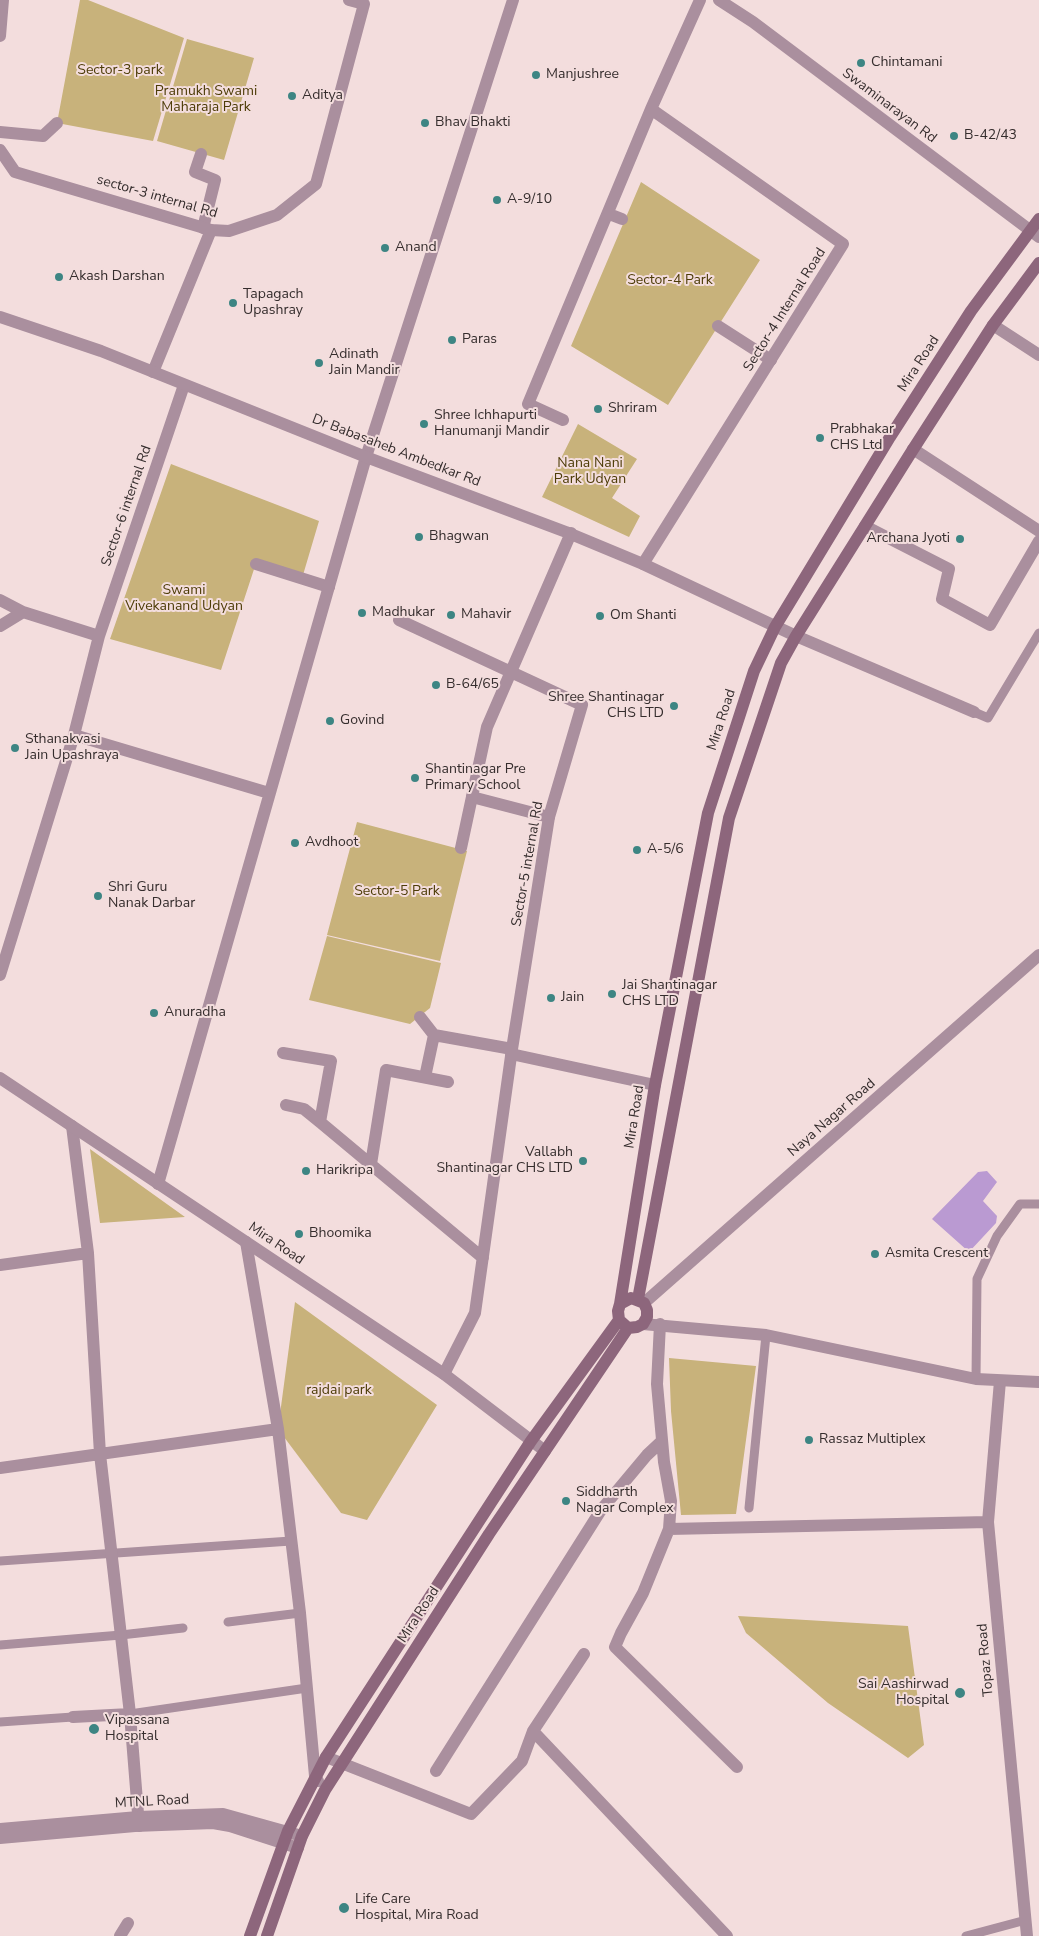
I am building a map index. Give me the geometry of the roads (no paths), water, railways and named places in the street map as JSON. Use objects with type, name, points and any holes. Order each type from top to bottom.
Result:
[{"type":"main road","name":"Mira Road","points":[[624,1324],[618,1311],[655,1085],[712,797],[754,671],[775,627],[843,512],[972,311],[1035,234],[1039,219]]},
{"type":"main road","points":[[641,1301],[729,818],[781,663],[913,449],[993,325],[1039,263]]},
{"type":"main road","points":[[620,1304],[631,1298],[641,1301],[647,1310],[644,1324],[637,1327],[624,1324]]},
{"type":"main road","name":"Mira Road","points":[[250,1936],[286,1837],[326,1757],[531,1441],[624,1324]]},
{"type":"main road","name":"Mira Road","points":[[268,1936],[300,1842],[324,1790],[489,1534],[545,1451],[624,1324]]},
{"type":"street","points":[[0,36],[3,0]]},
{"type":"street","name":"sector-3 internal Rd","points":[[0,150],[15,172],[207,229],[228,231],[277,215],[316,184],[364,4],[349,0]]},
{"type":"street","points":[[158,1184],[366,457],[513,0]]},
{"type":"street","points":[[563,420],[528,404],[609,214],[651,109],[700,0]]},
{"type":"street","name":"Swaminarayan Rd","points":[[720,0],[753,22],[1035,234]]},
{"type":"street","name":"Sector-4 Internal Road","points":[[643,564],[843,244],[651,109]]},
{"type":"street","points":[[0,132],[43,136],[57,124]]},
{"type":"street","points":[[153,372],[207,229],[216,180],[195,172],[201,154]]},
{"type":"street","points":[[609,214],[622,219]]},
{"type":"street","name":"Dr Babasaheb Ambedkar Rd","points":[[0,317],[102,351],[366,457],[571,533],[643,564],[775,627],[974,712]]},
{"type":"street","points":[[993,325],[1039,355]]},
{"type":"street","points":[[718,326],[771,360]]},
{"type":"street","name":"Sector-6 internal Rd","points":[[0,975],[74,735],[99,636],[184,385]]},
{"type":"street","points":[[913,449],[1039,531]]},
{"type":"street","points":[[865,526],[949,569],[942,599],[990,625],[1039,541]]},
{"type":"street","points":[[461,848],[487,727],[571,533]]},
{"type":"street","points":[[256,564],[328,587]]},
{"type":"street","points":[[0,600],[23,612],[99,636]]},
{"type":"street","points":[[0,626],[23,612]]},
{"type":"street","name":"Sector-5 internal Rd","points":[[399,620],[582,705],[549,817],[511,1052],[475,1313],[444,1374]]},
{"type":"street","points":[[74,735],[269,792]]},
{"type":"street","points":[[472,797],[549,817]]},
{"type":"street","name":"Naya Nagar Road","points":[[641,1301],[1039,955]]},
{"type":"street","points":[[420,1017],[434,1035],[655,1085]]},
{"type":"street","points":[[425,1078],[434,1035]]},
{"type":"street","points":[[283,1053],[331,1061],[320,1122]]},
{"type":"street","points":[[371,1164],[386,1070],[448,1082]]},
{"type":"street","name":"Mira Road","points":[[0,1078],[444,1374],[531,1441]]},
{"type":"street","points":[[286,1105],[304,1109],[483,1258]]},
{"type":"street","points":[[72,1126],[88,1252],[100,1454],[130,1714],[138,1821]]},
{"type":"street","points":[[246,1242],[278,1429],[300,1613],[315,1776],[324,1790]]},
{"type":"street","points":[[0,1265],[88,1252]]},
{"type":"street","points":[[644,1324],[766,1335],[976,1379],[1039,1382]]},
{"type":"street","points":[[660,1324],[657,1384],[662,1441],[671,1501],[669,1529],[643,1593],[615,1647],[737,1767]]},
{"type":"street","name":"Topaz Road","points":[[1000,1381],[988,1522],[1027,1936]]},
{"type":"street","points":[[0,1468],[278,1429]]},
{"type":"street","points":[[531,1441],[545,1451]]},
{"type":"street","points":[[436,1771],[601,1510],[647,1455],[662,1441]]},
{"type":"street","points":[[669,1529],[988,1522]]},
{"type":"street","points":[[326,1757],[471,1814],[522,1761],[533,1731],[584,1654]]},
{"type":"street","points":[[73,1717],[130,1714]]},
{"type":"street","points":[[533,1731],[727,1936]]},
{"type":"street","name":"MTNL Road","points":[[0,1829],[138,1821],[213,1823],[286,1837],[300,1842]]},
{"type":"street","name":"MTNL Road","points":[[0,1838],[138,1821]]},
{"type":"street","points":[[120,1936],[128,1922]]},
{"type":"lane","points":[[974,712],[988,718],[1039,633]]},
{"type":"lane","points":[[976,1379],[977,1279],[998,1236],[1020,1204],[1039,1204]]},
{"type":"lane","points":[[749,1508],[766,1335]]},
{"type":"lane","points":[[0,1561],[291,1541]]},
{"type":"lane","points":[[228,1622],[300,1613]]},
{"type":"lane","points":[[0,1645],[184,1628]]},
{"type":"lane","points":[[130,1714],[307,1688]]},
{"type":"lane","points":[[0,1722],[73,1717]]},
{"type":"lane","points":[[966,1936],[1026,1920]]},
{"type":"place","name":"Chintamani","points":[[861,63]]},
{"type":"place","name":"Manjushree","points":[[536,75]]},
{"type":"place","name":"Aditya","points":[[292,96]]},
{"type":"place","name":"Bhav Bhakti","points":[[425,123]]},
{"type":"place","name":"B-42/43","points":[[954,136]]},
{"type":"place","name":"A-9/10","points":[[497,200]]},
{"type":"place","name":"Anand","points":[[385,248]]},
{"type":"place","name":"Akash Darshan","points":[[59,277]]},
{"type":"place","name":"Tapagach Upashray","points":[[233,303]]},
{"type":"place","name":"Paras","points":[[452,340]]},
{"type":"place","name":"Adinath Jain Mandir","points":[[319,363]]},
{"type":"place","name":"Shriram","points":[[598,409]]},
{"type":"place","name":"Shree Ichhapurti Hanumanji Mandir","points":[[424,424]]},
{"type":"place","name":"Prabhakar CHS Ltd","points":[[820,438]]},
{"type":"place","name":"Bhagwan","points":[[419,537]]},
{"type":"place","name":"Archana Jyoti","points":[[960,539]]},
{"type":"place","name":"Madhukar","points":[[362,613]]},
{"type":"place","name":"Mahavir","points":[[451,615]]},
{"type":"place","name":"Om Shanti","points":[[600,616]]},
{"type":"place","name":"B-64/65","points":[[436,685]]},
{"type":"place","name":"Shree Shantinagar CHS LTD","points":[[674,706]]},
{"type":"place","name":"Govind","points":[[330,721]]},
{"type":"place","name":"Sthanakvasi Jain Upashraya","points":[[15,748]]},
{"type":"place","name":"Shantinagar Pre Primary School","points":[[415,778]]},
{"type":"place","name":"Avdhoot","points":[[295,843]]},
{"type":"place","name":"A-5/6","points":[[637,850]]},
{"type":"place","name":"Shri Guru Nanak Darbar","points":[[98,896]]},
{"type":"place","name":"Jai Shantinagar CHS LTD","points":[[612,994]]},
{"type":"place","name":"Jain","points":[[551,998]]},
{"type":"place","name":"Anuradha","points":[[154,1013]]},
{"type":"place","name":"Vallabh Shantinagar CHS LTD","points":[[583,1161]]},
{"type":"place","name":"Harikripa","points":[[306,1171]]},
{"type":"place","name":"Bhoomika","points":[[299,1234]]},
{"type":"place","name":"Asmita Crescent","points":[[875,1254]]},
{"type":"place","name":"Rassaz Multiplex","points":[[809,1440]]},
{"type":"place","name":"Siddharth Nagar Complex","points":[[566,1501]]},
{"type":"place","name":"Sai Aashirwad Hospital","points":[[960,1693]]},
{"type":"place","name":"Vipassana Hospital","points":[[94,1729]]},
{"type":"place","name":"Life Care Hospital, Mira Road","points":[[344,1908]]},
{"type":"park label","name":"Sector-3 park","points":[[120,71]]},
{"type":"park label","name":"Pramukh Swami Maharaja Park","points":[[206,100]]},
{"type":"park label","name":"Sector-4 Park","points":[[670,281]]},
{"type":"park label","name":"Nana Nani Park Udyan","points":[[590,472]]},
{"type":"park label","name":"Swami Vivekanand Udyan","points":[[184,600]]},
{"type":"park label","name":"Sector-5 Park","points":[[397,892]]},
{"type":"park label","name":"rajdai park","points":[[339,1391]]}]
